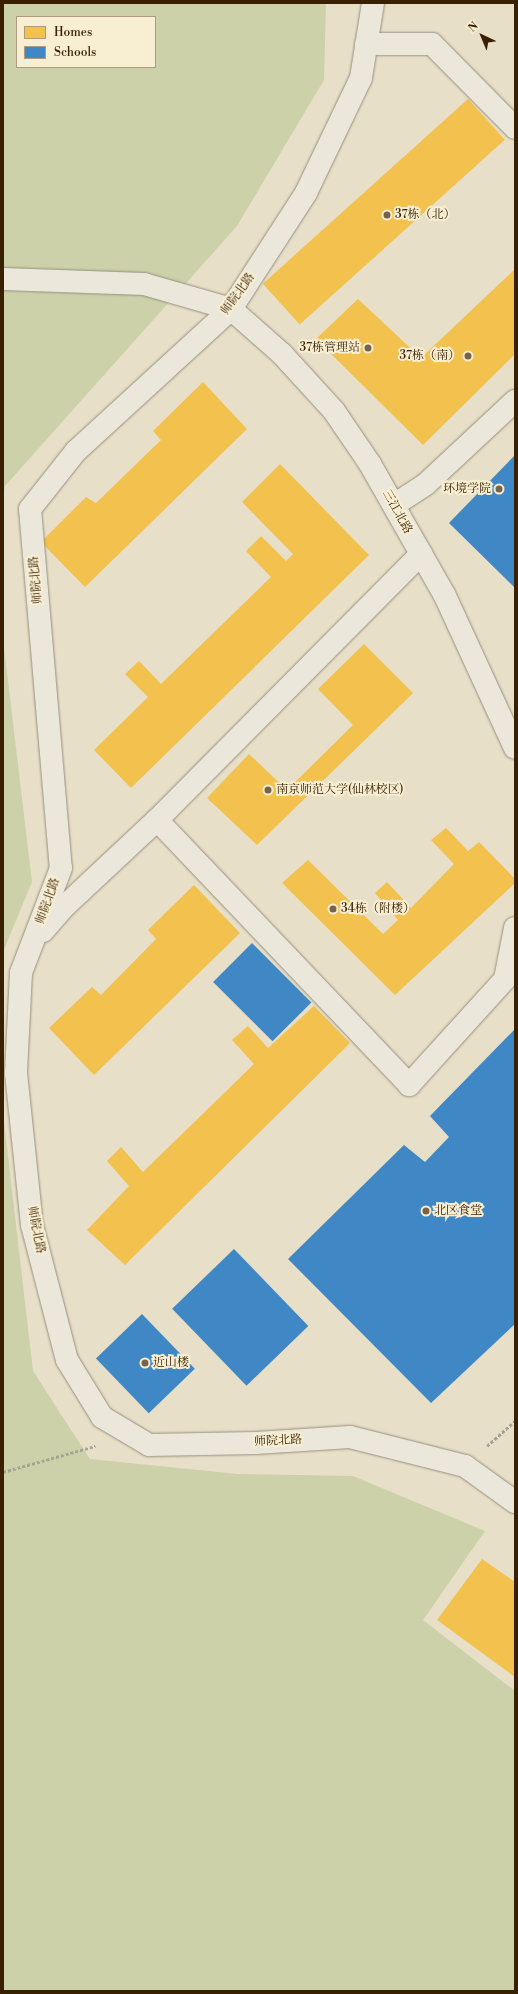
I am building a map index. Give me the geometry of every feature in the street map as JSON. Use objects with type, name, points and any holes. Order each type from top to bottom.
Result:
[{"type":"street","name":"师院北路","points":[[372,3],[361,78],[306,193],[231,308],[76,451],[30,509],[61,868],[21,973],[16,1073],[32,1225],[67,1360],[102,1417],[149,1445],[256,1443],[350,1437],[465,1466],[515,1502]]},
{"type":"street","points":[[366,44],[432,44],[515,128]]},
{"type":"street","points":[[3,280],[144,284],[231,308]]},
{"type":"street","name":"三江北路","points":[[231,308],[282,354],[334,412],[370,464],[445,596],[515,748]]},
{"type":"street","points":[[394,505],[426,484],[515,401]]},
{"type":"street","points":[[33,943],[64,906],[157,820],[421,554]]},
{"type":"street","points":[[157,820],[409,1085],[505,979],[515,928]]},
{"type":"path","points":[[465,1466],[515,1421]]},
{"type":"path","points":[[3,1472],[132,1435]]},
{"type":"green space","points":[[3,3],[326,3],[324,80],[237,226],[5,486],[3,495]]},
{"type":"green space","points":[[3,639],[32,882],[3,952]]},
{"type":"green space","points":[[3,1113],[33,1371],[90,1459],[238,1474],[353,1476],[485,1531],[423,1620],[515,1691],[515,1991],[3,1991]]},
{"type":"building: Homes","name":"37栋（北）","points":[[468,99],[505,140],[300,325],[263,284]]},
{"type":"building: Homes","name":"37栋（南）","points":[[515,269],[515,354],[423,445],[316,339],[358,299],[421,358]]},
{"type":"building: Homes","points":[[203,382],[247,429],[85,587],[41,542],[86,497],[96,503],[161,440],[153,431]]},
{"type":"building: Homes","points":[[280,464],[369,555],[131,788],[94,750],[148,697],[125,674],[139,661],[161,684],[271,577],[246,551],[261,536],[286,561],[293,554],[242,502]]},
{"type":"building: Homes","points":[[364,644],[413,693],[257,845],[207,798],[249,754],[287,790],[353,725],[318,689]]},
{"type":"building: Homes","points":[[446,828],[468,851],[479,842],[515,879],[515,883],[395,995],[282,883],[308,860],[383,934],[398,920],[375,893],[387,882],[411,908],[454,864],[431,840]]},
{"type":"building: Homes","points":[[194,885],[240,933],[94,1075],[49,1028],[92,987],[101,995],[156,939],[148,930]]},
{"type":"building: Homes","points":[[314,1006],[350,1043],[125,1265],[87,1230],[129,1186],[107,1161],[121,1147],[143,1172],[254,1064],[232,1040],[248,1026],[268,1048]]},
{"type":"building: Homes","points":[[482,1559],[515,1582],[515,1677],[437,1620]]},
{"type":"building: Schools","name":"环境学院","points":[[515,455],[515,588],[449,523]]},
{"type":"building: Schools","points":[[252,943],[311,1002],[273,1041],[213,982]]},
{"type":"building: Schools","name":"北区食堂","points":[[515,1029],[515,1324],[431,1403],[288,1259],[404,1145],[425,1162],[449,1137],[430,1116]]},
{"type":"building: Schools","points":[[234,1249],[308,1326],[246,1386],[172,1309]]},
{"type":"building: Schools","name":"近山楼","points":[[142,1314],[195,1369],[149,1413],[96,1358]]},
{"type":"place","name":"37栋（北）","points":[[387,215]]},
{"type":"place","name":"37栋管理站","points":[[368,348]]},
{"type":"place","name":"37栋（南）","points":[[468,356]]},
{"type":"place","name":"环境学院","points":[[499,489]]},
{"type":"place","name":"南京师范大学(仙林校区)","points":[[268,790]]},
{"type":"place","name":"34栋（附楼）","points":[[333,909]]},
{"type":"place","name":"北区食堂","points":[[426,1211]]},
{"type":"place","name":"近山楼","points":[[145,1363]]}]
